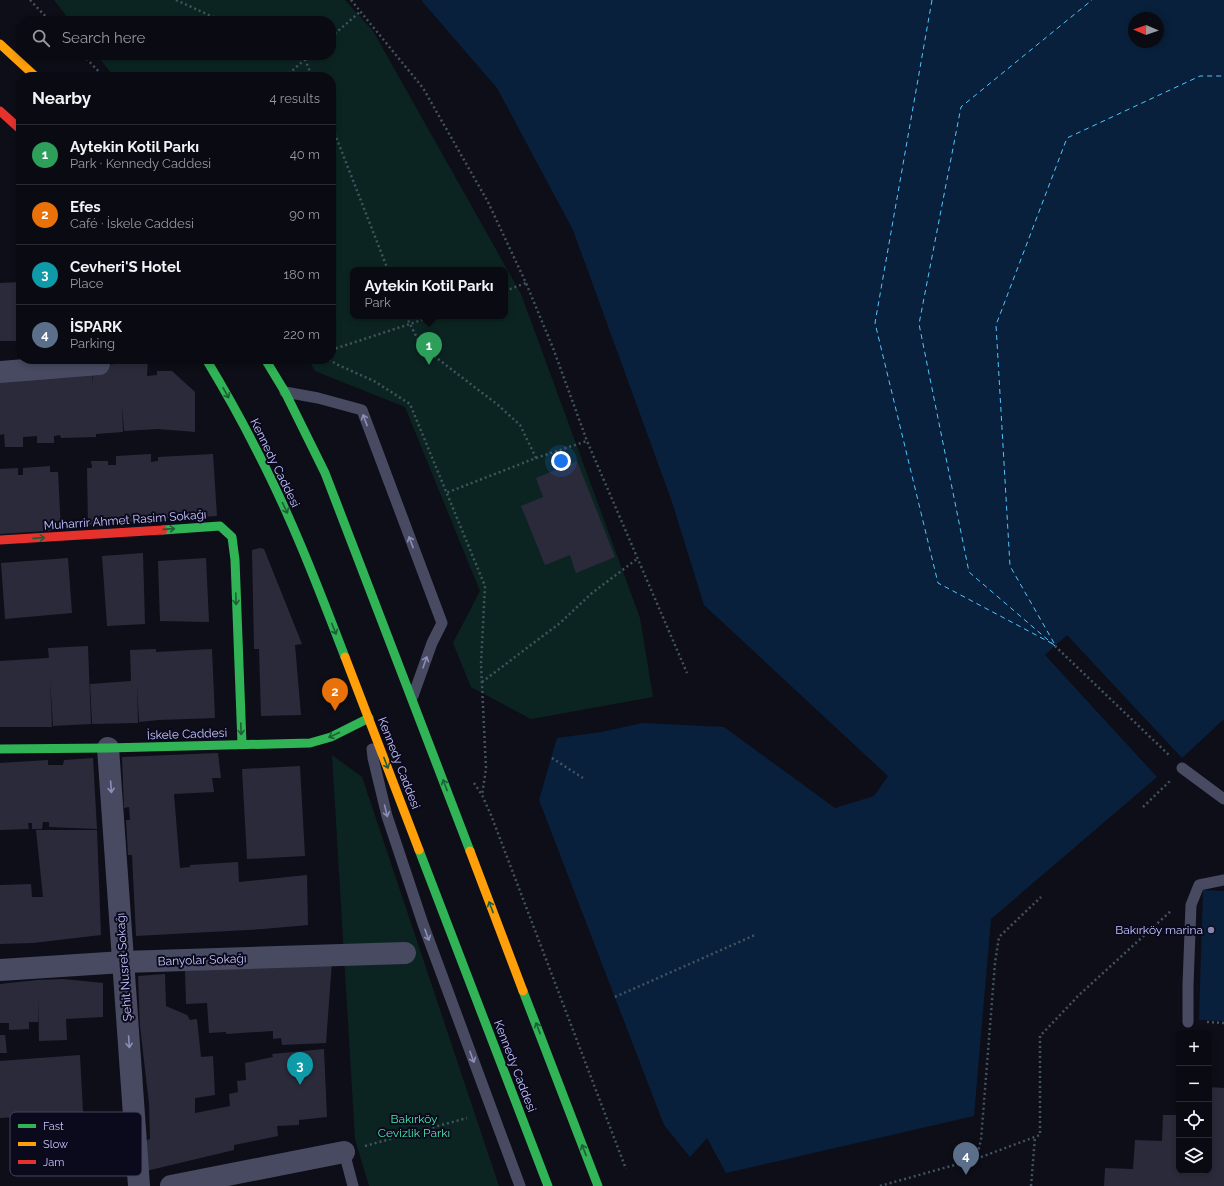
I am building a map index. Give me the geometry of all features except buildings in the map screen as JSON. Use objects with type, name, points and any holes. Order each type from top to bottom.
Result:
[{"type":"main road","points":[[0,44],[16,59]]},
{"type":"main road","points":[[17,60],[31,72]]},
{"type":"main road","points":[[0,111],[16,125]]},
{"type":"main road","name":"Kennedy Caddesi","points":[[209,364],[254,443],[294,528],[369,718],[548,1186]]},
{"type":"main road","points":[[269,364],[285,392],[325,473],[598,1186]]},
{"type":"main road","name":"Muharrir Ahmet Rasim Sokağı","points":[[0,540],[220,526],[232,537],[235,560],[242,744]]},
{"type":"main road","name":"İskele Caddesi","points":[[0,749],[310,743],[331,737],[369,718]]},
{"type":"street","points":[[0,372],[99,364]]},
{"type":"street","name":"Şehit Nusret Sokağı","points":[[108,748],[134,1112]]},
{"type":"street","name":"Banyolar Sokağı","points":[[0,970],[123,962],[405,953]]},
{"type":"street","points":[[171,1186],[344,1152]]},
{"type":"street","name":"Şehit Nusret Sokağı","points":[[138,1176],[139,1186]]},
{"type":"lane","points":[[285,392],[318,398],[362,410],[442,623],[432,643],[412,699]]},
{"type":"lane","points":[[369,718],[373,758],[387,816],[423,924],[520,1186]]},
{"type":"lane","points":[[1182,768],[1224,799]]},
{"type":"lane","points":[[1188,1022],[1191,905],[1199,885],[1224,880]]},
{"type":"lane","points":[[344,1152],[353,1186]]},
{"type":"path","points":[[30,0],[45,16]]},
{"type":"path","points":[[176,0],[211,16]]},
{"type":"path","points":[[351,0],[424,88],[488,202],[526,283],[553,348],[587,441],[687,673]]},
{"type":"path","points":[[336,33],[361,11]]},
{"type":"path","points":[[88,60],[99,72]]},
{"type":"path","points":[[291,72],[304,60]]},
{"type":"path","points":[[305,60],[310,72]]},
{"type":"path","points":[[336,137],[387,267]]},
{"type":"path","points":[[508,290],[526,283]]},
{"type":"path","points":[[407,319],[421,346],[498,405],[520,425],[536,458]]},
{"type":"path","points":[[336,348],[426,319]]},
{"type":"path","points":[[336,364],[374,381],[410,404],[485,586],[482,683],[486,770],[482,795]]},
{"type":"path","points":[[446,493],[536,458],[587,441]]},
{"type":"path","points":[[482,683],[560,623],[592,593],[637,559]]},
{"type":"path","points":[[1055,646],[1182,768],[1143,807]]},
{"type":"path","points":[[552,758],[584,778]]},
{"type":"path","points":[[474,783],[482,795],[556,983],[626,1169]]},
{"type":"path","points":[[880,1186],[976,1159],[1040,1135],[1040,1036],[1079,994],[1199,885]]},
{"type":"path","points":[[976,1159],[981,1140],[995,962],[999,937],[1041,897]]},
{"type":"path","points":[[615,997],[755,934]]},
{"type":"path","points":[[344,1152],[467,1118]]},
{"type":"path","points":[[1031,1186],[1035,1137]]},
{"type":"green space","points":[[54,0],[345,0],[373,31],[506,267],[350,267],[350,319],[508,319],[508,271],[521,294],[640,618],[653,697],[531,719],[471,687],[453,643],[480,591],[405,407],[315,371],[311,364],[336,364],[336,72],[110,72],[101,60],[336,60],[336,16],[66,16]]},
{"type":"green space","name":"Bakırköy Cevizlik Parkı","points":[[332,755],[362,777],[499,1186],[369,1186],[355,1139]]},
{"type":"water","points":[[421,0],[1224,0],[1224,721],[1223,720],[1182,758],[1067,635],[1045,655],[1157,777],[991,919],[974,1116],[726,1173],[707,1138],[690,1157],[664,1125],[539,800],[557,738],[601,732],[643,723],[724,727],[835,808],[874,796],[888,776],[704,605],[672,502],[573,230],[497,88]]},
{"type":"water","points":[[1203,890],[1224,891],[1224,1021],[1199,1020]]},
{"type":"ferry route","points":[[932,0],[875,323],[938,583],[1053,644]]},
{"type":"ferry route","points":[[1055,646],[969,572],[919,324],[961,107],[1092,0]]},
{"type":"ferry route","points":[[1054,643],[1010,566],[996,325],[1067,138],[1200,76],[1224,76]]},
{"type":"traffic: fast","points":[[209,364],[269,474],[314,578],[345,657]]},
{"type":"traffic: fast","points":[[268,364],[285,392],[325,473],[470,851]]},
{"type":"traffic: fast","points":[[163,530],[220,526],[232,537],[235,560],[242,744]]},
{"type":"traffic: fast","points":[[0,749],[310,743],[331,737],[369,718]]},
{"type":"traffic: fast","points":[[419,850],[548,1186]]},
{"type":"traffic: fast","points":[[523,991],[598,1186]]},
{"type":"traffic: slow","points":[[0,44],[16,59]]},
{"type":"traffic: slow","points":[[17,60],[31,72]]},
{"type":"traffic: slow","points":[[345,657],[419,850]]},
{"type":"traffic: slow","points":[[470,851],[523,991]]},
{"type":"traffic: jam","points":[[0,111],[16,125]]},
{"type":"traffic: jam","points":[[0,540],[163,530]]},
{"type":"place","name":"Aytekin Kotil Parkı","points":[[429,365]]},
{"type":"place","name":"Efes","points":[[335,711]]},
{"type":"place","name":"Bakırköy marina","points":[[1211,930]]},
{"type":"place","name":"Cevheri'S Hotel","points":[[300,1085]]},
{"type":"place","name":"İSPARK","points":[[966,1175]]}]
